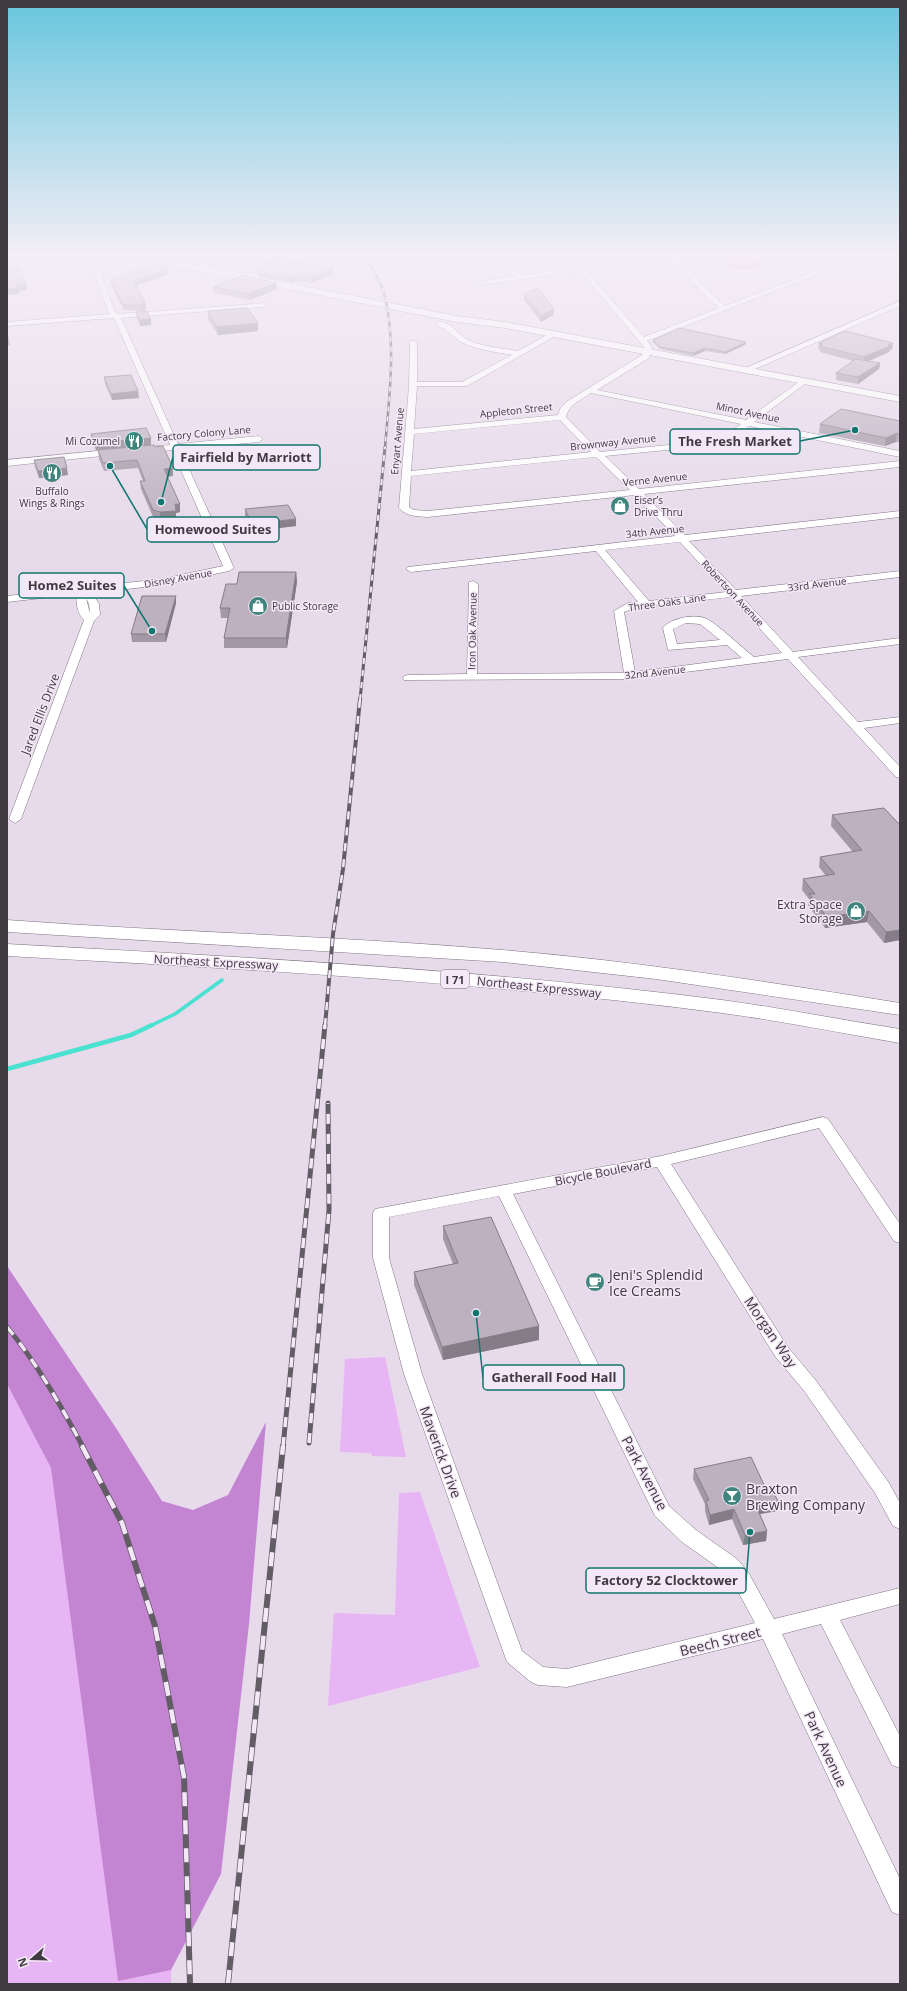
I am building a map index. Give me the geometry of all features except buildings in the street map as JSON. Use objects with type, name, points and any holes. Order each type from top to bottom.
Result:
[{"type":"highway","name":"Northeast Expressway","points":[[7,926],[428,951],[574,963],[783,991],[900,1009]]},
{"type":"highway","name":"Northeast Expressway","points":[[7,950],[242,962],[420,975],[547,987],[702,1004],[900,1036]]},
{"type":"main road","points":[[619,346],[900,400]]},
{"type":"street","points":[[130,346],[175,447]]},
{"type":"street","name":"Enyart Avenue","points":[[412,513],[404,508],[413,384],[413,346]]},
{"type":"street","points":[[483,346],[520,354]]},
{"type":"street","points":[[413,384],[464,384],[534,346]]},
{"type":"street","points":[[647,346],[648,352]]},
{"type":"street","points":[[745,370],[801,346]]},
{"type":"street","name":"Appleton Street","points":[[409,432],[562,417],[564,409],[646,356],[648,352]]},
{"type":"street","name":"Brownway Avenue","points":[[406,474],[718,442],[725,440],[803,381]]},
{"type":"street","name":"Minot Avenue","points":[[591,391],[900,454]]},
{"type":"street","name":"Robertson Avenue","points":[[562,417],[582,439],[638,492],[683,539],[900,774]]},
{"type":"street","name":"Factory Colony Lane","points":[[7,463],[259,439]]},
{"type":"street","name":"Disney Avenue","points":[[7,599],[162,582],[229,568],[175,447]]},
{"type":"street","name":"Verne Avenue","points":[[412,513],[428,514],[900,464]]},
{"type":"street","name":"34th Avenue","points":[[412,570],[900,514]]},
{"type":"street","points":[[598,548],[646,604]]},
{"type":"street","name":"33rd Avenue","points":[[734,594],[900,574]]},
{"type":"street","name":"Iron Oak Avenue","points":[[472,678],[473,584]]},
{"type":"street","name":"Jared Ellis Drive","points":[[15,819],[89,619],[85,616],[81,598],[84,590]]},
{"type":"street","name":"Three Oaks Lane","points":[[630,676],[619,611],[632,605],[734,594]]},
{"type":"street","points":[[730,642],[675,659],[668,628],[677,622],[693,619],[703,621],[730,642],[751,660]]},
{"type":"street","name":"32nd Avenue","points":[[408,678],[630,676],[675,659],[751,660],[900,641]]},
{"type":"street","points":[[856,726],[900,720]]},
{"type":"street","name":"Bicycle Boulevard","points":[[382,1214],[661,1161],[823,1122],[900,1237]]},
{"type":"street","name":"Morgan Way","points":[[661,1161],[781,1351],[811,1387],[882,1488],[900,1521]]},
{"type":"street","name":"Park Avenue","points":[[504,1191],[662,1511],[690,1536],[730,1564],[741,1578],[769,1629],[900,1904]]},
{"type":"street","name":"Maverick Drive","points":[[382,1214],[381,1258],[413,1374],[514,1656],[538,1676]]},
{"type":"street","name":"Beech Street","points":[[538,1676],[567,1678],[900,1596]]},
{"type":"street","points":[[827,1614],[900,1758]]},
{"type":"shaded area","points":[[7,1266],[116,1428],[162,1501],[193,1510],[228,1495],[266,1422],[249,1624],[221,1874],[171,1970],[118,1981],[51,1468],[7,1384]]},
{"type":"shaded area","points":[[385,1357],[406,1457],[372,1456],[371,1453],[340,1452],[345,1359]]},
{"type":"shaded area","points":[[7,1384],[51,1468],[118,1980],[171,1970],[171,1984],[7,1984]]},
{"type":"shaded area","points":[[420,1492],[480,1667],[328,1706],[334,1613],[395,1615],[399,1493]]},
{"type":"waterway","points":[[150,1026],[175,1014],[222,980]]},
{"type":"waterway","points":[[7,1069],[131,1035],[152,1025]]},
{"type":"railway","points":[[385,448],[390,390],[391,346]]},
{"type":"railway","points":[[360,700],[385,447]]},
{"type":"railway","points":[[325,1026],[333,934],[343,869],[360,699]]},
{"type":"railway","points":[[283,1447],[325,1025]]},
{"type":"railway","points":[[309,1443],[329,1210],[328,1103]]},
{"type":"railway","points":[[7,1327],[38,1370],[83,1447]]},
{"type":"railway","points":[[82,1446],[122,1523],[155,1626],[184,1777],[190,1984]]},
{"type":"railway","points":[[228,1984],[283,1446]]},
{"type":"place","name":"The Fresh Market","points":[[855,430]]},
{"type":"place","name":"Mi Cozumel","points":[[134,441]]},
{"type":"place","name":"Homewood Suites","points":[[110,466]]},
{"type":"place","name":"Buffalo Wings & Rings","points":[[52,473]]},
{"type":"place","name":"Fairfield by Marriott","points":[[161,502]]},
{"type":"place","name":"Eiser’s Drive Thru","points":[[620,506]]},
{"type":"place","name":"Public Storage","points":[[258,606]]},
{"type":"place","name":"Home2 Suites","points":[[152,631]]},
{"type":"place","name":"Extra Space Storage","points":[[856,911]]},
{"type":"place","name":"Jeni's Splendid Ice Creams","points":[[595,1282]]},
{"type":"place","name":"Gatherall Food Hall","points":[[476,1313]]},
{"type":"place","name":"Braxton Brewing Company","points":[[732,1496]]},
{"type":"place","name":"Factory 52 Clocktower","points":[[750,1532]]}]
